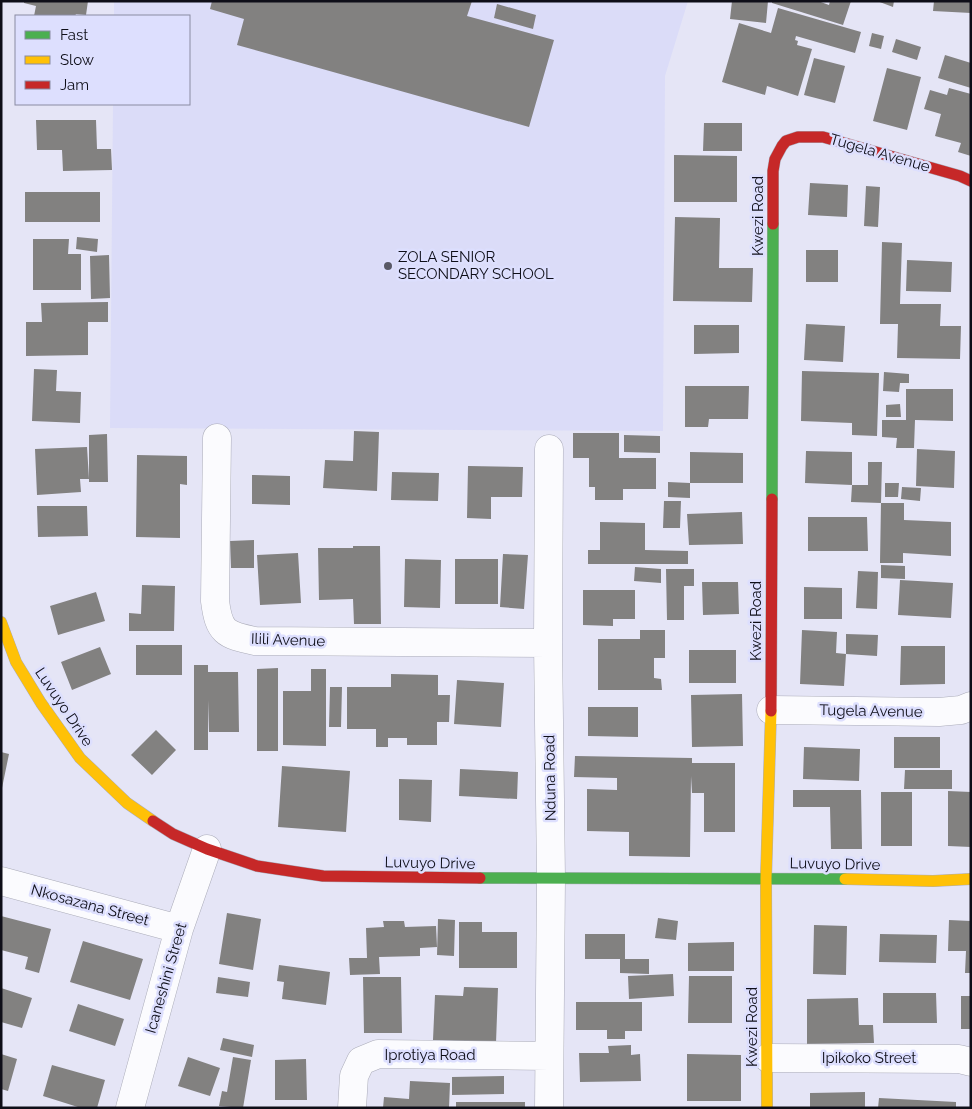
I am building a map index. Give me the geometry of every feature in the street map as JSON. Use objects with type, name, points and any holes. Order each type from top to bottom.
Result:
[{"type":"street","name":"Tugela Avenue","points":[[788,140],[802,135],[823,137],[960,176],[971,181]]},
{"type":"street","name":"Kwezi Road","points":[[767,1108],[766,878],[771,710],[773,171],[778,152],[788,140]]},
{"type":"street","name":"Ilili Avenue","points":[[217,438],[215,601],[218,619],[225,631],[237,638],[255,641],[548,643]]},
{"type":"street","name":"Nduna Road","points":[[549,448],[548,643],[551,878],[549,1108]]},
{"type":"street","name":"Luvuyo Drive","points":[[1,622],[16,662],[80,758],[127,803],[174,834],[207,850],[257,866],[323,876],[766,878],[933,881],[971,879]]},
{"type":"street","name":"Tugela Avenue","points":[[771,710],[939,712],[961,710],[971,706]]},
{"type":"street","name":"Icaneshini Street","points":[[130,1108],[180,929],[207,850]]},
{"type":"street","name":"Nkosazana Street","points":[[1,881],[180,929]]},
{"type":"street","name":"Iprotiya Road","points":[[352,1108],[354,1076],[361,1061],[378,1054],[549,1056]]},
{"type":"street","name":"Ipikoko Street","points":[[768,1058],[959,1059],[971,1062]]},
{"type":"shaded area","name":"ZOLA SENIOR SECONDARY SCHOOL","points":[[114,1],[688,1],[665,76],[663,431],[110,428],[113,105],[190,105],[190,15],[114,15]]},
{"type":"building","points":[[24,1],[88,1],[86,15],[34,15],[36,6],[24,3]]},
{"type":"building","points":[[212,1],[472,1],[467,16],[554,40],[529,127],[237,45],[244,19],[210,9]]},
{"type":"building","points":[[732,1],[768,1],[766,23],[730,19]]},
{"type":"building","points":[[772,1],[818,1],[829,5],[830,1],[851,1],[843,25],[772,3]]},
{"type":"building","points":[[877,1],[894,1],[893,7]]},
{"type":"building","points":[[934,1],[971,1],[971,13],[933,11]]},
{"type":"building","points":[[497,4],[536,15],[533,29],[494,18]]},
{"type":"building","points":[[778,8],[861,32],[855,53],[796,36],[797,45],[812,49],[798,96],[767,86],[765,95],[722,82],[739,23],[771,33]]},
{"type":"building","points":[[872,33],[884,36],[881,49],[869,46]]},
{"type":"building","points":[[896,39],[921,47],[917,60],[892,52]]},
{"type":"building","points":[[945,55],[971,63],[971,88],[938,78]]},
{"type":"building","points":[[814,58],[845,66],[835,103],[804,95]]},
{"type":"building","points":[[887,68],[921,77],[907,130],[873,121]]},
{"type":"building","points":[[949,88],[971,94],[971,156],[958,152],[961,143],[935,136],[941,114],[924,109],[930,90],[947,95]]},
{"type":"building","points":[[36,120],[96,120],[97,149],[111,149],[112,170],[63,171],[62,150],[37,150]]},
{"type":"building","points":[[704,123],[742,123],[742,151],[703,151]]},
{"type":"building","points":[[674,155],[737,156],[737,202],[674,202]]},
{"type":"building","points":[[810,183],[848,185],[847,217],[808,215]]},
{"type":"building","points":[[866,186],[880,187],[878,227],[864,226]]},
{"type":"building","points":[[25,192],[100,192],[100,222],[25,222]]},
{"type":"building","points":[[675,217],[720,218],[719,268],[753,268],[752,302],[673,301]]},
{"type":"building","points":[[77,237],[98,239],[97,252],[76,249]]},
{"type":"building","points":[[33,239],[69,239],[68,254],[81,254],[81,290],[33,290]]},
{"type":"building","points":[[882,242],[902,243],[900,304],[941,304],[940,326],[961,326],[960,359],[897,358],[898,324],[880,324]]},
{"type":"building","points":[[806,250],[838,250],[838,282],[806,282]]},
{"type":"building","points":[[109,255],[110,298],[91,299],[90,256]]},
{"type":"building","points":[[907,260],[952,262],[951,292],[906,291]]},
{"type":"building","points":[[108,302],[108,322],[88,322],[88,355],[26,356],[26,322],[42,322],[41,303]]},
{"type":"building","points":[[806,324],[845,326],[843,362],[804,360]]},
{"type":"building","points":[[694,325],[739,325],[739,353],[694,354]]},
{"type":"building","points":[[34,369],[57,370],[56,391],[81,392],[80,423],[32,421]]},
{"type":"building","points":[[802,371],[879,373],[877,436],[852,435],[852,423],[801,421]]},
{"type":"building","points":[[884,372],[909,374],[909,383],[900,383],[899,392],[883,391]]},
{"type":"building","points":[[685,386],[749,386],[748,419],[709,419],[708,427],[685,427]]},
{"type":"building","points":[[906,389],[953,389],[953,421],[915,420],[914,448],[896,448],[897,438],[882,437],[882,420],[906,420]]},
{"type":"building","points":[[900,404],[901,417],[886,417],[886,405]]},
{"type":"building","points":[[354,431],[379,432],[377,491],[323,488],[325,460],[353,461]]},
{"type":"building","points":[[573,433],[619,433],[619,458],[656,458],[656,489],[623,489],[623,500],[595,500],[595,487],[589,487],[589,458],[573,458]]},
{"type":"building","points":[[107,434],[108,482],[89,482],[89,435]]},
{"type":"building","points":[[624,435],[660,436],[660,453],[624,452]]},
{"type":"building","points":[[87,447],[89,479],[80,479],[81,492],[37,495],[35,449]]},
{"type":"building","points":[[917,449],[955,451],[954,488],[916,486]]},
{"type":"building","points":[[806,451],[852,452],[852,485],[805,483]]},
{"type":"building","points":[[690,452],[743,453],[743,483],[690,483]]},
{"type":"building","points":[[137,455],[187,456],[187,485],[180,484],[180,538],[136,537]]},
{"type":"building","points":[[868,462],[882,462],[881,503],[851,502],[852,485],[868,485]]},
{"type":"building","points":[[468,466],[523,467],[522,497],[491,497],[491,519],[467,518]]},
{"type":"building","points":[[392,472],[439,473],[438,501],[391,500]]},
{"type":"building","points":[[252,475],[290,476],[290,505],[252,504]]},
{"type":"building","points":[[668,482],[690,483],[690,498],[668,497]]},
{"type":"building","points":[[885,483],[899,483],[898,497],[885,497]]},
{"type":"building","points":[[902,487],[921,488],[920,501],[901,499]]},
{"type":"building","points":[[664,501],[681,501],[680,528],[663,528]]},
{"type":"building","points":[[881,503],[904,503],[904,520],[951,522],[951,556],[903,553],[903,563],[880,563]]},
{"type":"building","points":[[37,506],[87,506],[88,536],[38,537]]},
{"type":"building","points":[[742,512],[743,544],[689,545],[687,514]]},
{"type":"building","points":[[808,517],[867,517],[868,551],[808,551]]},
{"type":"building","points":[[600,522],[645,523],[645,550],[688,551],[688,564],[588,564],[588,550],[600,550]]},
{"type":"building","points":[[254,540],[254,568],[231,568],[230,541]]},
{"type":"building","points":[[353,546],[380,546],[381,624],[354,624],[353,599],[319,600],[318,548],[353,548]]},
{"type":"building","points":[[298,553],[301,603],[260,605],[257,555]]},
{"type":"building","points":[[503,554],[528,555],[524,609],[500,607]]},
{"type":"building","points":[[405,559],[441,560],[440,608],[404,607]]},
{"type":"building","points":[[455,559],[498,559],[498,604],[455,604]]},
{"type":"building","points":[[881,565],[905,566],[905,579],[881,578]]},
{"type":"building","points":[[635,567],[661,569],[661,583],[634,581]]},
{"type":"building","points":[[666,569],[694,569],[694,586],[684,586],[684,620],[667,620]]},
{"type":"building","points":[[858,571],[878,572],[877,609],[856,608]]},
{"type":"building","points":[[900,580],[953,583],[951,618],[898,615]]},
{"type":"building","points":[[702,582],[738,582],[739,614],[703,615]]},
{"type":"building","points":[[142,585],[175,586],[174,631],[129,631],[129,613],[141,614]]},
{"type":"building","points":[[804,587],[842,588],[842,619],[804,619]]},
{"type":"building","points":[[583,590],[635,590],[635,619],[613,619],[613,626],[583,625]]},
{"type":"building","points":[[96,592],[105,621],[58,635],[50,606]]},
{"type":"building","points":[[640,630],[665,630],[665,658],[654,658],[654,678],[661,679],[662,690],[598,690],[598,639],[640,639]]},
{"type":"building","points":[[802,630],[837,632],[836,653],[846,654],[844,686],[800,684]]},
{"type":"building","points":[[846,634],[878,635],[877,656],[846,654]]},
{"type":"building","points":[[136,645],[182,645],[182,675],[136,675]]},
{"type":"building","points":[[901,646],[945,646],[945,684],[900,685]]},
{"type":"building","points":[[100,647],[111,674],[72,690],[61,662]]},
{"type":"building","points":[[689,650],[736,650],[736,683],[689,683]]},
{"type":"building","points":[[194,665],[208,665],[208,672],[238,672],[239,732],[209,732],[208,700],[208,750],[194,750]]},
{"type":"building","points":[[278,668],[278,751],[257,751],[257,669]]},
{"type":"building","points":[[311,669],[326,669],[326,746],[283,745],[283,691],[311,691]]},
{"type":"building","points":[[391,674],[438,675],[438,695],[450,695],[449,722],[437,722],[437,745],[407,745],[407,738],[388,738],[388,747],[376,747],[376,729],[347,729],[347,687],[391,687]]},
{"type":"building","points":[[457,680],[504,683],[501,727],[454,724]]},
{"type":"building","points":[[330,687],[342,687],[341,727],[329,727]]},
{"type":"building","points":[[742,694],[743,746],[692,747],[691,695]]},
{"type":"building","points":[[588,707],[638,707],[638,737],[588,736]]},
{"type":"building","points":[[156,730],[176,750],[152,775],[131,755]]},
{"type":"building","points":[[894,737],[940,737],[940,768],[894,768]]},
{"type":"building","points":[[804,747],[860,749],[859,781],[803,779]]},
{"type":"building","points":[[1,752],[9,754],[2,788],[1,788]]},
{"type":"building","points":[[575,756],[692,758],[692,763],[735,763],[735,832],[704,832],[704,793],[692,793],[691,776],[690,857],[629,856],[629,832],[587,831],[587,789],[617,790],[617,778],[574,777]]},
{"type":"building","points":[[282,766],[350,771],[346,832],[278,827]]},
{"type":"building","points":[[460,769],[518,772],[517,799],[459,796]]},
{"type":"building","points":[[905,770],[952,770],[952,789],[904,789]]},
{"type":"building","points":[[399,779],[432,780],[431,822],[399,820]]},
{"type":"building","points":[[793,790],[861,790],[862,849],[831,849],[830,807],[793,807]]},
{"type":"building","points":[[948,791],[971,792],[971,847],[948,846]]},
{"type":"building","points":[[881,792],[912,792],[912,846],[881,846]]},
{"type":"building","points":[[227,913],[261,919],[253,970],[219,964]]},
{"type":"building","points":[[1,916],[51,929],[39,973],[25,969],[28,957],[1,950]]},
{"type":"building","points":[[658,918],[678,921],[676,940],[655,938]]},
{"type":"building","points":[[438,919],[455,920],[454,956],[437,955]]},
{"type":"building","points":[[949,920],[971,921],[971,973],[965,973],[966,951],[948,951]]},
{"type":"building","points":[[383,921],[404,921],[405,927],[436,926],[437,947],[420,948],[420,956],[379,957],[380,974],[350,975],[349,958],[367,958],[366,928],[384,927]]},
{"type":"building","points":[[459,922],[482,922],[482,932],[517,932],[517,968],[459,968]]},
{"type":"building","points":[[814,925],[847,926],[846,975],[813,974]]},
{"type":"building","points":[[585,934],[625,934],[625,959],[649,959],[649,974],[620,973],[620,959],[585,959]]},
{"type":"building","points":[[880,934],[937,935],[936,963],[879,962]]},
{"type":"building","points":[[83,941],[143,959],[130,1000],[70,982]]},
{"type":"building","points":[[734,942],[734,971],[688,971],[688,943]]},
{"type":"building","points":[[279,965],[330,972],[326,1005],[282,999],[284,982],[277,981]]},
{"type":"building","points":[[673,974],[674,996],[629,999],[628,976]]},
{"type":"building","points":[[689,976],[732,976],[732,1023],[688,1023]]},
{"type":"building","points":[[218,977],[250,982],[248,997],[216,993]]},
{"type":"building","points":[[363,977],[401,977],[402,1033],[364,1033]]},
{"type":"building","points":[[464,987],[498,988],[496,1043],[433,1040],[435,995],[463,996]]},
{"type":"building","points":[[1,988],[32,998],[22,1028],[1,1022]]},
{"type":"building","points":[[883,993],[936,993],[937,1023],[883,1023]]},
{"type":"building","points":[[961,996],[971,996],[971,1029],[961,1029]]},
{"type":"building","points":[[858,998],[859,1025],[873,1025],[874,1043],[807,1044],[807,999]]},
{"type":"building","points":[[576,1002],[642,1002],[642,1031],[625,1031],[625,1039],[607,1039],[607,1030],[576,1030]]},
{"type":"building","points":[[78,1004],[124,1019],[115,1046],[69,1031]]},
{"type":"building","points":[[223,1038],[254,1045],[252,1057],[220,1050]]},
{"type":"building","points":[[631,1045],[631,1055],[640,1054],[641,1081],[580,1082],[579,1053],[609,1053],[608,1046]]},
{"type":"building","points":[[1,1054],[17,1059],[8,1091],[1,1089]]},
{"type":"building","points":[[687,1054],[741,1055],[741,1101],[687,1101]]},
{"type":"building","points":[[188,1057],[220,1068],[210,1096],[178,1086]]},
{"type":"building","points":[[233,1057],[251,1060],[243,1108],[219,1106],[222,1091],[227,1092]]},
{"type":"building","points":[[306,1059],[307,1100],[275,1100],[275,1060]]},
{"type":"building","points":[[52,1065],[105,1080],[97,1108],[81,1108],[43,1096]]},
{"type":"building","points":[[504,1076],[504,1094],[452,1095],[452,1077]]},
{"type":"building","points":[[410,1081],[450,1083],[449,1108],[383,1108],[384,1097],[409,1099]]},
{"type":"building","points":[[865,1092],[865,1108],[810,1108],[810,1093]]},
{"type":"building","points":[[879,1098],[956,1102],[956,1108],[878,1108]]},
{"type":"building","points":[[456,1102],[525,1102],[525,1108],[456,1108]]},
{"type":"traffic: fast","points":[[772,499],[773,224]]},
{"type":"traffic: fast","points":[[480,878],[845,879]]},
{"type":"traffic: slow","points":[[1,622],[16,662],[41,703],[80,758],[127,803],[153,821]]},
{"type":"traffic: slow","points":[[767,1108],[766,878],[771,711]]},
{"type":"traffic: slow","points":[[845,879],[933,881],[971,879]]},
{"type":"traffic: jam","points":[[773,224],[773,171],[775,159],[786,141],[798,137],[823,137],[960,176],[971,181]]},
{"type":"traffic: jam","points":[[771,711],[772,499]]},
{"type":"traffic: jam","points":[[153,821],[173,834],[207,849],[257,866],[323,876],[480,878]]},
{"type":"place","name":"ZOLA SENIOR SECONDARY SCHOOL","points":[[388,266]]}]
